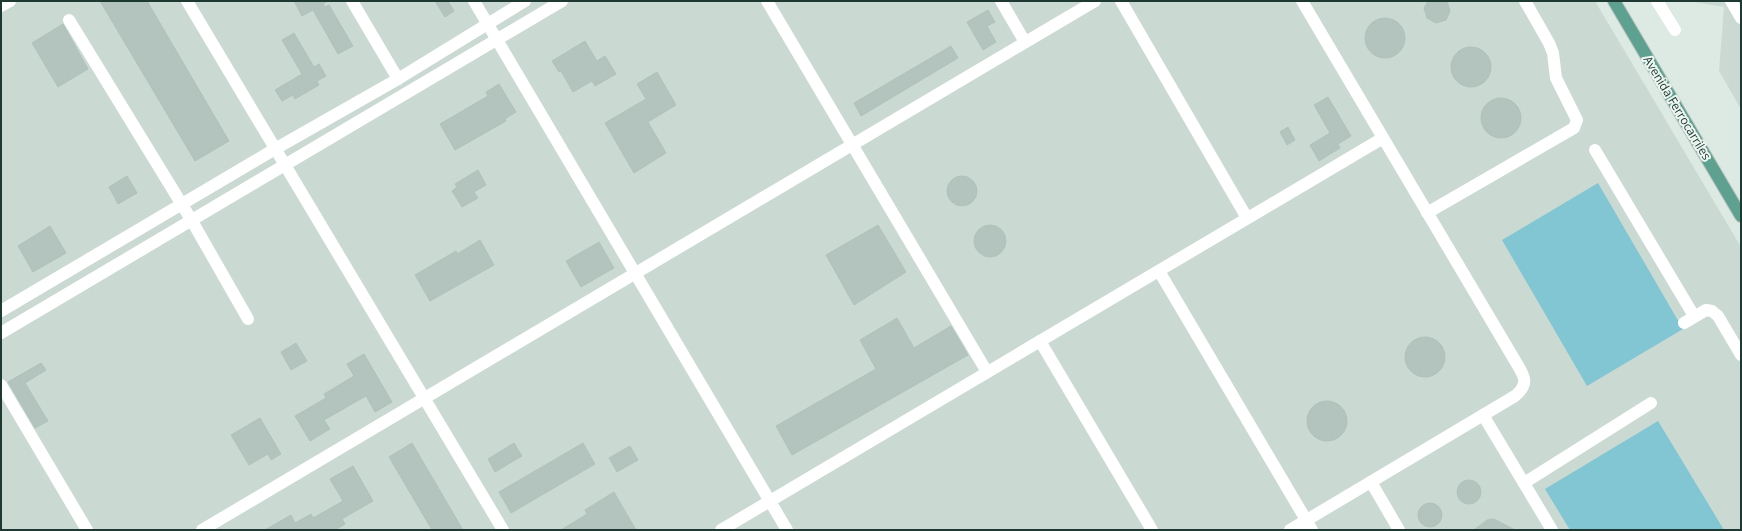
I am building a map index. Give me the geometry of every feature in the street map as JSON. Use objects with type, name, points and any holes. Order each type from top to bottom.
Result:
[{"type":"main road","name":"Avenida Ferrocarriles","points":[[1614,1],[1741,216]]},
{"type":"street","points":[[1,6],[10,1]]},
{"type":"street","points":[[187,1],[423,399],[503,530]]},
{"type":"street","points":[[352,1],[398,79]]},
{"type":"street","points":[[474,1],[787,530]]},
{"type":"street","points":[[1,311],[275,149],[398,79],[525,1]]},
{"type":"street","points":[[1,333],[562,1]]},
{"type":"street","points":[[767,1],[987,372]]},
{"type":"street","points":[[1001,1],[1025,42]]},
{"type":"street","points":[[202,530],[1095,1]]},
{"type":"street","points":[[1121,1],[1247,218]]},
{"type":"street","points":[[1290,530],[1309,525],[1371,482],[1521,391],[1524,380],[1523,374],[1302,1]]},
{"type":"street","points":[[1427,213],[1574,128],[1577,120],[1556,78],[1553,53],[1549,43],[1525,1]]},
{"type":"street","points":[[1657,1],[1675,30]]},
{"type":"street","points":[[1731,1],[1741,18]]},
{"type":"street","points":[[69,20],[192,221],[248,319]]},
{"type":"street","points":[[721,530],[1383,138]]},
{"type":"street","points":[[1595,150],[1694,316]]},
{"type":"street","points":[[1159,270],[1309,525]]},
{"type":"street","points":[[64,274],[73,291]]},
{"type":"street","points":[[1684,322],[1706,310],[1712,311],[1718,316],[1741,355]]},
{"type":"street","points":[[1040,341],[1152,530]]},
{"type":"street","points":[[1,384],[87,530]]},
{"type":"street","points":[[1524,483],[1651,403]]},
{"type":"street","points":[[1483,415],[1552,530]]},
{"type":"street","points":[[1371,482],[1399,530]]},
{"type":"shaded area","points":[[1,1],[1595,1],[1741,247],[1741,530],[1,530]]},
{"type":"shaded area","points":[[1688,1],[1741,1],[1741,109],[1719,71],[1724,7]]},
{"type":"water","points":[[1598,183],[1683,329],[1587,386],[1502,240]]},
{"type":"water","points":[[1658,421],[1724,530],[1570,530],[1545,489]]},
{"type":"building","points":[[100,1],[147,1],[229,141],[195,161]]},
{"type":"building","points":[[294,1],[327,1],[323,4],[325,7],[329,5],[353,46],[338,54],[313,10],[302,16]]},
{"type":"building","points":[[435,1],[448,1],[454,11],[445,17]]},
{"type":"building","points":[[1428,1],[1447,1],[1450,11],[1446,20],[1436,23],[1427,18],[1424,8]]},
{"type":"building","points":[[988,10],[995,22],[987,26],[996,42],[983,50],[967,22]]},
{"type":"building","points":[[1385,18],[1393,20],[1399,24],[1403,30],[1405,38],[1403,46],[1399,52],[1393,56],[1385,58],[1377,56],[1371,52],[1367,46],[1365,38],[1367,30],[1371,24],[1377,20]]},
{"type":"building","points":[[63,24],[88,69],[58,87],[32,43]]},
{"type":"building","points":[[294,33],[314,67],[319,64],[326,76],[317,81],[319,85],[295,99],[293,95],[282,101],[275,90],[302,74],[282,40]]},
{"type":"building","points":[[585,41],[597,61],[605,56],[616,74],[595,86],[592,81],[573,92],[561,71],[559,72],[552,61]]},
{"type":"building","points":[[951,46],[958,58],[861,116],[854,103]]},
{"type":"building","points":[[1471,47],[1479,49],[1485,53],[1489,59],[1491,67],[1489,75],[1485,81],[1479,85],[1471,87],[1463,85],[1457,81],[1453,75],[1451,67],[1453,59],[1457,53],[1463,49]]},
{"type":"building","points":[[657,72],[676,105],[648,122],[666,153],[634,173],[605,123],[646,99],[637,84]]},
{"type":"building","points":[[499,84],[516,112],[505,119],[506,121],[455,150],[440,124],[488,96],[486,92]]},
{"type":"building","points":[[1328,97],[1351,136],[1338,144],[1340,148],[1319,161],[1310,145],[1330,133],[1314,105]]},
{"type":"building","points":[[1501,98],[1509,100],[1515,104],[1519,110],[1521,118],[1519,126],[1515,132],[1509,136],[1501,138],[1493,136],[1487,132],[1483,126],[1481,118],[1483,110],[1487,104],[1493,100]]},
{"type":"building","points":[[1288,127],[1295,140],[1287,145],[1280,132]]},
{"type":"building","points":[[478,170],[486,185],[474,192],[478,198],[462,207],[452,191],[457,187],[455,184]]},
{"type":"building","points":[[127,176],[137,193],[118,204],[109,187]]},
{"type":"building","points":[[962,176],[973,180],[977,191],[973,202],[962,206],[951,202],[947,191],[951,180]]},
{"type":"building","points":[[878,225],[906,272],[854,305],[826,255]]},
{"type":"building","points":[[990,225],[1001,230],[1006,241],[1001,252],[990,257],[979,252],[974,241],[979,230]]},
{"type":"building","points":[[50,226],[66,253],[33,272],[18,246]]},
{"type":"building","points":[[480,240],[494,265],[430,301],[415,275],[456,251],[457,254]]},
{"type":"building","points":[[599,242],[614,268],[581,287],[566,261]]},
{"type":"building","points":[[897,318],[914,348],[951,326],[968,355],[792,455],[776,426],[876,369],[860,340]]},
{"type":"building","points":[[1425,337],[1433,339],[1439,343],[1443,349],[1445,357],[1443,365],[1439,371],[1433,375],[1425,377],[1417,375],[1411,371],[1407,365],[1405,357],[1407,349],[1411,343],[1417,339]]},
{"type":"building","points":[[296,343],[307,361],[291,370],[281,352]]},
{"type":"building","points":[[364,354],[392,402],[375,412],[366,396],[324,420],[330,429],[310,441],[295,416],[326,398],[324,394],[354,376],[347,364]]},
{"type":"building","points":[[41,363],[46,370],[25,383],[48,421],[35,428],[8,382]]},
{"type":"building","points":[[1327,401],[1335,403],[1341,407],[1345,413],[1347,421],[1345,429],[1341,435],[1335,439],[1327,441],[1319,439],[1313,435],[1309,429],[1307,421],[1309,413],[1313,407],[1319,403]]},
{"type":"building","points":[[260,418],[281,454],[271,460],[268,454],[249,465],[231,435]]},
{"type":"building","points":[[412,443],[463,530],[432,530],[389,457]]},
{"type":"building","points":[[514,443],[522,456],[495,472],[488,459]]},
{"type":"building","points":[[583,443],[595,464],[511,513],[499,492]]},
{"type":"building","points":[[630,446],[638,460],[617,472],[609,458]]},
{"type":"building","points":[[353,466],[373,501],[342,519],[345,524],[335,530],[265,530],[291,515],[295,523],[311,514],[313,518],[343,501],[330,479]]},
{"type":"building","points":[[1469,480],[1478,483],[1481,492],[1478,501],[1469,504],[1460,501],[1457,492],[1460,483]]},
{"type":"building","points":[[614,492],[636,530],[561,530],[587,514],[585,510]]},
{"type":"building","points":[[1430,503],[1439,506],[1442,515],[1439,524],[1430,527],[1421,524],[1418,515],[1421,506]]},
{"type":"building","points":[[1492,519],[1515,530],[1474,530],[1487,520]]}]
